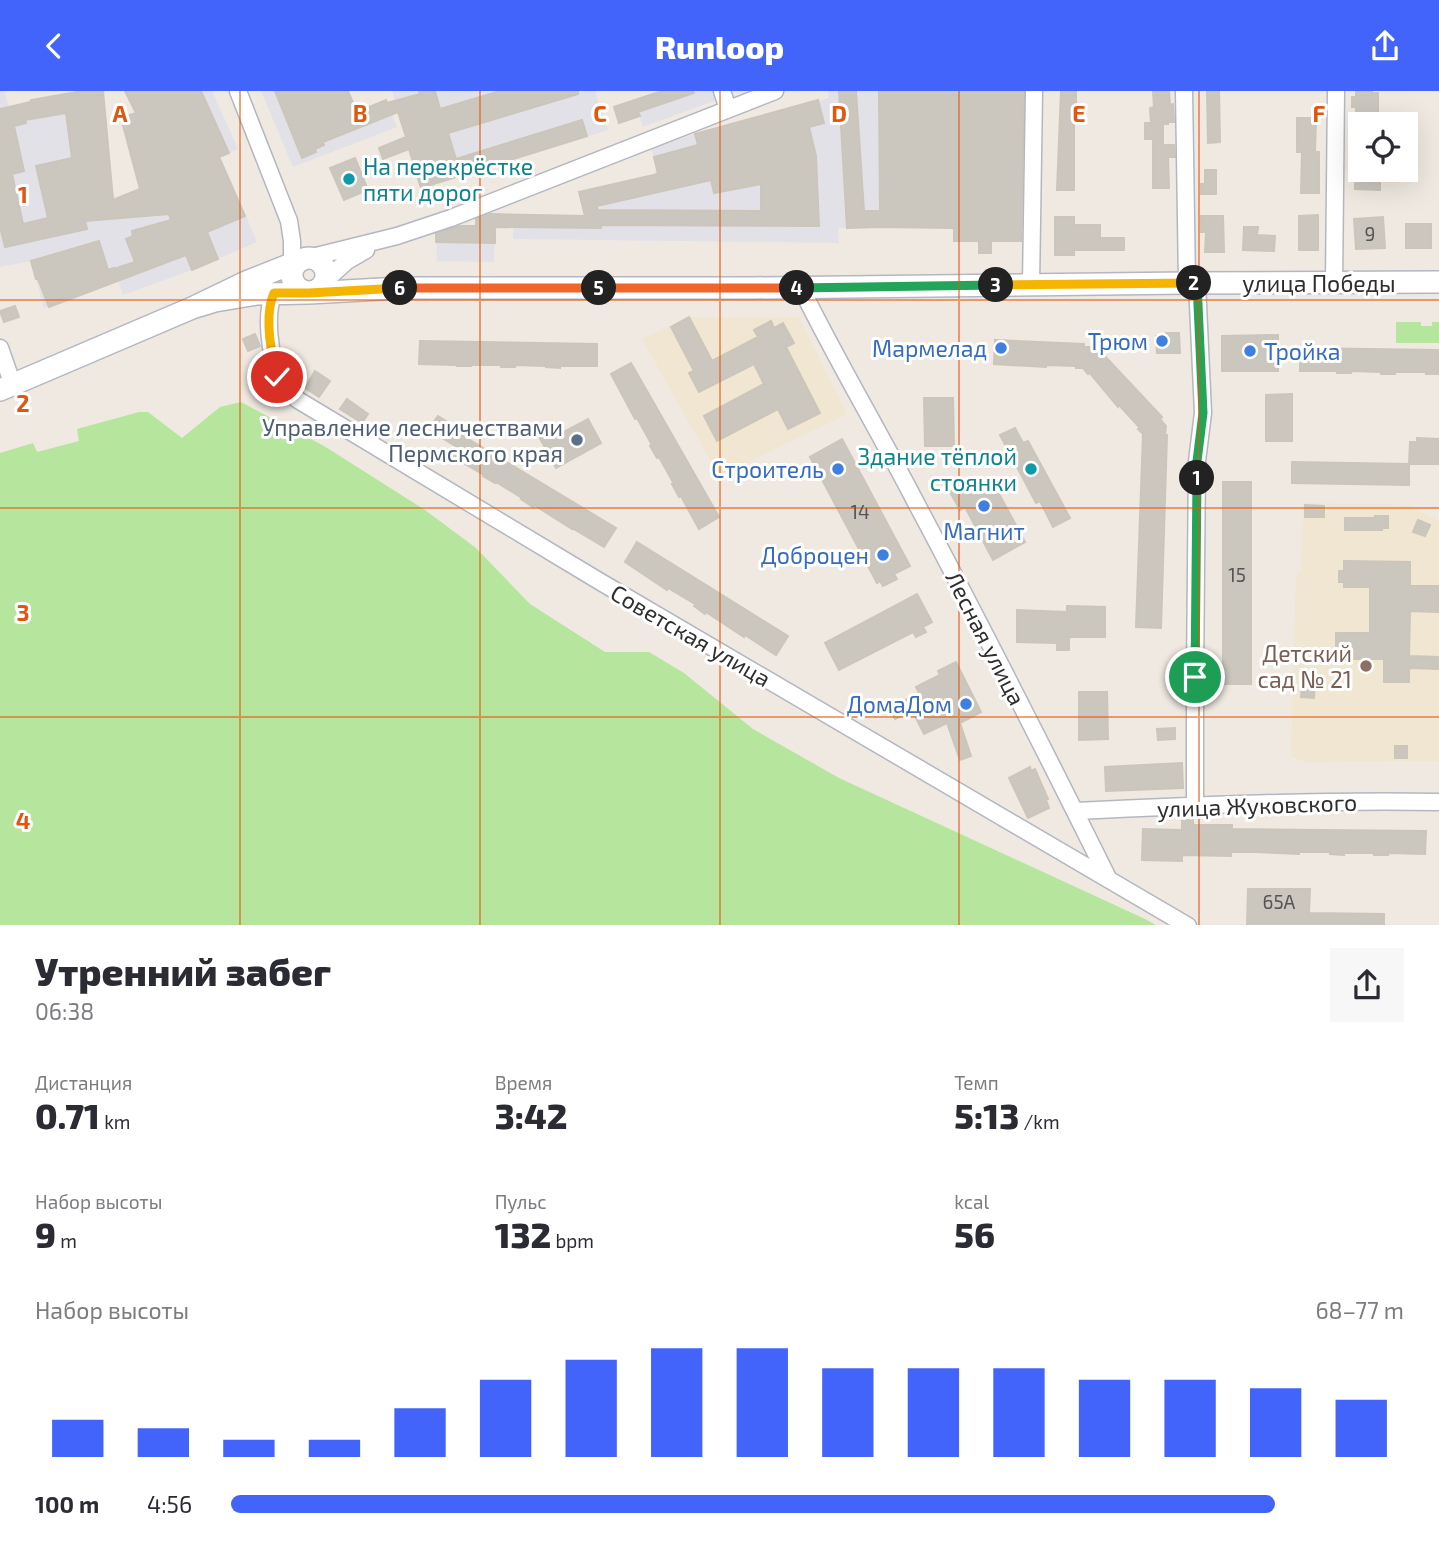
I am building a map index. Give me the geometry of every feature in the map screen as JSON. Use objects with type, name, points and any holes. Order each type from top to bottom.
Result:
[{"type":"street","points":[[238,91],[289,221],[292,241],[311,270]]},
{"type":"street","points":[[722,91],[728,109]]},
{"type":"street","points":[[192,308],[236,296],[274,293],[311,270],[775,91]]},
{"type":"street","points":[[1031,285],[1034,91]]},
{"type":"street","points":[[1184,91],[1192,283],[1203,413],[1197,461],[1195,806]]},
{"type":"street","points":[[1334,282],[1336,91]]},
{"type":"street","points":[[0,348],[6,388],[246,282],[311,270],[354,256],[397,236]]},
{"type":"street","name":"улица Победы","points":[[311,270],[400,288],[801,288],[1439,282]]},
{"type":"street","name":"улица Победы","points":[[311,270],[400,288]]},
{"type":"street","name":"Лесная улица","points":[[801,288],[913,497],[1109,879]]},
{"type":"street","name":"Советская улица","points":[[274,293],[270,323],[277,377],[285,390],[298,400],[610,588],[1186,925]]},
{"type":"street","points":[[236,296],[249,297],[259,303],[270,323]]},
{"type":"street","name":"улица Жуковского","points":[[1076,811],[1377,801],[1439,802]]},
{"type":"shaded area","points":[[0,91],[4,91],[9,107],[31,100],[82,91],[103,91],[114,198],[140,189],[121,118],[130,115],[142,143],[195,177],[222,162],[257,242],[192,270],[123,295],[118,280],[44,308],[31,261],[0,267]]},
{"type":"shaded area","points":[[183,91],[212,91],[238,149],[219,157]]},
{"type":"shaded area","points":[[261,91],[320,91],[332,122],[386,100],[397,127],[293,167]]},
{"type":"shaded area","points":[[392,91],[595,91],[608,130],[421,188]]},
{"type":"shaded area","points":[[662,91],[719,91],[722,98],[643,127],[634,101]]},
{"type":"shaded area","points":[[828,91],[1026,91],[1025,228],[838,228],[839,243],[513,239],[514,215],[601,216],[601,197],[582,201],[579,192],[654,174],[657,168],[651,148],[829,98]]},
{"type":"shaded area","points":[[476,214],[495,214],[494,262],[437,261],[436,226],[476,226]]},
{"type":"shaded area","points":[[689,317],[799,318],[847,414],[719,476],[642,339]]},
{"type":"shaded area","name":"Детский сад № 21","points":[[1303,503],[1409,505],[1439,521],[1439,761],[1304,762],[1291,756],[1296,576],[1302,570]]},
{"type":"green space","points":[[1396,322],[1421,322],[1421,326],[1432,326],[1432,322],[1439,322],[1439,343],[1396,343]]},
{"type":"green space","points":[[241,402],[324,446],[425,510],[476,548],[530,604],[605,652],[649,652],[684,673],[753,729],[839,778],[1156,925],[0,925],[0,453],[33,443],[37,452],[79,441],[77,429],[139,412],[148,412],[182,438],[220,407]]},
{"type":"building","points":[[82,91],[103,91],[113,200],[140,189],[121,118],[136,113],[125,91],[201,91],[229,153],[219,157],[245,216],[207,232],[218,259],[192,270],[186,255],[49,307],[31,261],[99,241],[108,270],[114,269],[135,262],[126,239],[133,236],[132,231],[171,220],[169,214],[85,221],[87,229],[5,247],[0,227],[0,109],[31,100]],"holes":[[[66,113],[72,158],[36,166],[48,218],[23,224],[12,174],[24,171],[14,126],[26,123],[25,120]]]},
{"type":"building","points":[[275,91],[348,91],[357,112],[386,100],[387,103],[420,94],[419,91],[435,91],[440,109],[500,91],[578,91],[578,94],[448,133],[456,159],[582,120],[587,136],[421,188],[409,149],[383,159],[379,148],[406,137],[398,112],[323,142],[324,145],[315,149],[316,152],[302,158]]},
{"type":"building","points":[[662,91],[694,93],[638,112],[640,116],[619,123],[614,107]]},
{"type":"building","points":[[839,91],[856,91],[864,211],[880,211],[879,91],[1024,91],[1021,241],[991,241],[991,253],[979,253],[979,241],[954,241],[954,228],[847,228]]},
{"type":"building","points":[[1061,91],[1076,91],[1074,190],[1057,190]]},
{"type":"building","points":[[1153,91],[1169,91],[1170,105],[1173,104],[1174,122],[1163,124],[1163,145],[1174,145],[1175,157],[1168,157],[1169,188],[1153,188],[1153,139],[1145,139],[1145,123],[1151,123]]},
{"type":"building","points":[[1207,91],[1219,91],[1220,142],[1208,143]]},
{"type":"building","points":[[1356,91],[1378,93],[1378,112],[1356,112],[1356,107],[1352,107],[1352,97],[1356,97]]},
{"type":"building","points":[[818,100],[824,123],[809,127],[816,156],[819,226],[495,227],[495,243],[436,242],[436,234],[459,226],[476,226],[476,219],[490,214],[585,216],[579,192],[658,174],[654,157],[698,145],[695,134]],"holes":[[[711,180],[714,193],[761,184],[761,211],[598,210],[597,206]]]},
{"type":"building","points":[[1297,118],[1316,118],[1315,152],[1319,152],[1319,193],[1301,193],[1302,152],[1297,152]]},
{"type":"building","name":"На перекрёстке пяти дорог","points":[[355,158],[368,190],[344,200],[330,168]]},
{"type":"building","points":[[1205,170],[1216,170],[1216,194],[1201,194],[1201,184],[1205,184]]},
{"type":"building","points":[[1355,182],[1380,182],[1380,190],[1355,189]]},
{"type":"building","points":[[1318,215],[1318,250],[1299,250],[1299,216]]},
{"type":"building","points":[[1201,216],[1223,216],[1224,252],[1205,252],[1206,232],[1201,232]]},
{"type":"building","points":[[1055,217],[1074,217],[1074,225],[1100,225],[1100,238],[1124,238],[1124,250],[1074,250],[1074,255],[1055,255]]},
{"type":"building","points":[[1383,217],[1385,248],[1356,249],[1354,219]]},
{"type":"building","points":[[1406,224],[1431,224],[1431,248],[1406,248]]},
{"type":"building","points":[[1244,227],[1258,227],[1257,235],[1275,236],[1274,251],[1243,250]]},
{"type":"building","points":[[15,306],[19,317],[4,322],[0,311]]},
{"type":"building","points":[[689,317],[712,361],[758,337],[754,330],[771,321],[774,328],[783,323],[794,343],[786,347],[820,413],[788,429],[778,409],[717,441],[704,416],[764,384],[754,364],[699,392],[689,373],[694,371],[671,327]]},
{"type":"building","points":[[1179,333],[1180,353],[1157,353],[1156,336]]},
{"type":"building","points":[[255,334],[260,346],[248,351],[243,339]]},
{"type":"building","name":"Тройка","points":[[1278,335],[1278,371],[1222,371],[1222,336]]},
{"type":"building","points":[[995,340],[1084,344],[1084,347],[1093,347],[1099,354],[1101,352],[1162,417],[1160,419],[1166,426],[1167,435],[1161,628],[1136,627],[1143,434],[1138,429],[1140,428],[1083,368],[994,364]]},
{"type":"building","points":[[420,341],[597,344],[597,366],[560,368],[419,364]]},
{"type":"building","points":[[1300,348],[1439,350],[1439,374],[1300,371]]},
{"type":"building","points":[[631,363],[719,517],[699,529],[611,374]]},
{"type":"building","points":[[315,371],[330,381],[319,397],[305,388]]},
{"type":"building","points":[[1292,394],[1292,441],[1266,441],[1266,395]]},
{"type":"building","points":[[924,398],[953,398],[954,446],[925,446]]},
{"type":"building","points":[[347,399],[368,414],[362,423],[340,409]]},
{"type":"building","points":[[438,416],[462,431],[460,434],[616,528],[604,547],[451,456],[457,447],[435,434],[437,431],[430,427]]},
{"type":"building","points":[[588,419],[601,443],[556,468],[537,433],[549,427],[552,431],[557,428],[560,434]]},
{"type":"building","name":"Здание тёплой стоянки","points":[[1015,428],[1023,443],[1028,441],[1070,518],[1053,527],[1040,501],[1036,503],[1000,435]]},
{"type":"building","points":[[1417,438],[1439,439],[1439,464],[1409,464],[1410,442],[1417,442]]},
{"type":"building","points":[[842,439],[910,566],[894,574],[897,579],[883,586],[880,581],[877,583],[810,457]]},
{"type":"building","points":[[1292,462],[1409,464],[1409,485],[1292,483]]},
{"type":"building","points":[[991,479],[1025,542],[993,560],[965,507],[960,510],[950,492],[971,481],[975,488]]},
{"type":"building","points":[[1223,482],[1251,482],[1251,684],[1223,684]]},
{"type":"building","points":[[1305,505],[1324,506],[1324,517],[1305,517]]},
{"type":"building","points":[[1388,516],[1388,528],[1345,530],[1345,518]]},
{"type":"building","points":[[1418,520],[1430,525],[1425,536],[1413,532]]},
{"type":"building","points":[[637,542],[788,636],[776,655],[706,612],[705,614],[694,606],[695,604],[668,588],[667,590],[625,562]]},
{"type":"building","points":[[1344,561],[1410,562],[1410,586],[1439,586],[1439,612],[1410,611],[1409,656],[1438,657],[1438,669],[1409,668],[1409,682],[1384,682],[1384,659],[1336,659],[1336,633],[1370,633],[1370,587],[1344,587],[1344,582],[1339,582],[1339,571],[1344,571]]},
{"type":"building","points":[[917,594],[932,622],[923,627],[926,632],[916,637],[913,632],[839,670],[825,643]]},
{"type":"building","points":[[1067,606],[1105,607],[1105,637],[1069,637],[1069,650],[1057,650],[1057,643],[1017,642],[1017,610],[1067,612]]},
{"type":"building","points":[[956,662],[981,712],[960,723],[971,756],[960,760],[947,723],[924,734],[912,710],[895,719],[890,708],[919,693],[916,687],[940,675],[938,671]]},
{"type":"building","points":[[1302,676],[1315,677],[1314,698],[1301,697]]},
{"type":"building","points":[[1079,692],[1107,692],[1108,739],[1079,740]]},
{"type":"building","points":[[1175,728],[1175,739],[1158,740],[1157,729]]},
{"type":"building","points":[[1395,746],[1407,746],[1407,758],[1395,758]]},
{"type":"building","points":[[1182,763],[1183,788],[1106,791],[1105,767]]},
{"type":"building","points":[[1030,767],[1031,771],[1035,769],[1049,808],[1028,818],[1009,778]]},
{"type":"building","points":[[1182,820],[1193,820],[1193,825],[1232,825],[1232,829],[1426,831],[1425,854],[1231,852],[1231,856],[1182,855],[1182,861],[1142,860],[1143,829],[1182,830]]},
{"type":"building","points":[[1248,889],[1310,889],[1309,913],[1384,914],[1384,925],[1247,925]]},
{"type":"place","name":"На перекрёстке пяти дорог","points":[[349,179]]},
{"type":"place","name":"Трюм","points":[[1162,341]]},
{"type":"place","name":"Мармелад","points":[[1001,348]]},
{"type":"place","name":"Тройка","points":[[1250,351]]},
{"type":"place","name":"Управление лесничествами Пермского края","points":[[577,440]]},
{"type":"place","name":"Строитель","points":[[838,469]]},
{"type":"place","name":"Здание тёплой стоянки","points":[[1031,469]]},
{"type":"place","name":"Магнит","points":[[984,506]]},
{"type":"place","name":"Доброцен","points":[[883,555]]},
{"type":"place","name":"Детский сад № 21","points":[[1366,666]]},
{"type":"place","name":"ДомаДом","points":[[966,704]]},
{"type":"route","points":[[277,377],[269,310],[274,293],[400,288],[752,288],[1197,283],[1203,413],[1197,461],[1195,677]]}]
